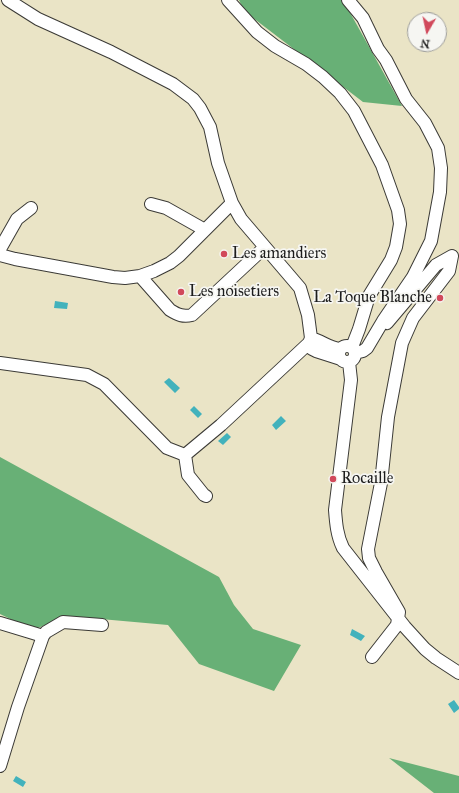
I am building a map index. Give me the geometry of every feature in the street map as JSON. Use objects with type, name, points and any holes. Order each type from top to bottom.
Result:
[{"type":"street","points":[[8,0],[38,18],[111,52],[173,84],[193,99],[200,108],[210,127],[218,163],[232,203],[241,219],[300,288],[308,315],[310,340]]},
{"type":"street","points":[[228,0],[257,32],[275,46],[306,64],[323,77],[340,93],[354,110],[382,165],[398,210],[400,224],[396,247],[391,260],[369,296],[359,329],[347,354],[351,380],[337,487],[335,510],[336,525],[343,548],[405,627],[436,658],[459,673]]},
{"type":"street","points":[[310,340],[347,354],[363,351],[367,348],[383,321],[413,277],[431,241],[440,192],[441,168],[438,148],[426,123],[406,100],[386,60],[378,50],[363,18],[348,0]]},
{"type":"street","points":[[0,254],[27,261],[113,277],[140,276],[170,263],[179,256],[232,203]]},
{"type":"street","points":[[151,204],[166,208],[179,214],[205,230]]},
{"type":"street","points":[[0,249],[16,219],[31,208]]},
{"type":"street","points":[[215,221],[230,218],[241,219]]},
{"type":"street","points":[[140,276],[170,310],[176,314],[184,316],[192,315],[265,247]]},
{"type":"street","points":[[372,656],[397,625],[397,617],[399,612],[376,572],[368,549],[381,483],[388,417],[402,343],[413,318],[449,271],[452,256],[436,265],[387,323],[383,321]]},
{"type":"street","points":[[185,455],[221,425],[310,340]]},
{"type":"street","points":[[0,362],[79,373],[95,378],[104,384],[167,448],[185,455]]},
{"type":"street","points":[[185,455],[188,475],[206,496]]},
{"type":"street","points":[[0,766],[18,707],[43,636],[46,632],[63,622],[81,622],[102,625]]},
{"type":"street","points":[[0,623],[43,636]]},
{"type":"green space","points":[[239,0],[343,0],[402,106],[363,102],[244,11]]},
{"type":"green space","points":[[0,457],[219,577],[234,605],[253,629],[301,645],[274,691],[199,664],[168,625],[67,616],[33,630],[0,614]]},
{"type":"green space","points":[[389,758],[459,776],[459,793],[434,793]]},
{"type":"water","points":[[55,301],[68,303],[67,309],[54,308]]},
{"type":"water","points":[[169,378],[180,388],[175,393],[164,382]]},
{"type":"water","points":[[194,406],[202,414],[198,418],[190,410]]},
{"type":"water","points":[[281,416],[286,421],[276,430],[272,425]]},
{"type":"water","points":[[227,433],[231,437],[223,445],[218,441]]},
{"type":"water","points":[[352,629],[365,636],[361,641],[350,635]]},
{"type":"water","points":[[454,700],[459,709],[454,713],[448,704]]},
{"type":"water","points":[[16,776],[26,782],[23,787],[13,781]]},
{"type":"place","name":"Les amandiers","points":[[224,254]]},
{"type":"place","name":"Les noisetiers","points":[[181,292]]},
{"type":"place","name":"La Toque Blanche","points":[[440,298]]},
{"type":"place","name":"Rocaille","points":[[333,479]]}]
